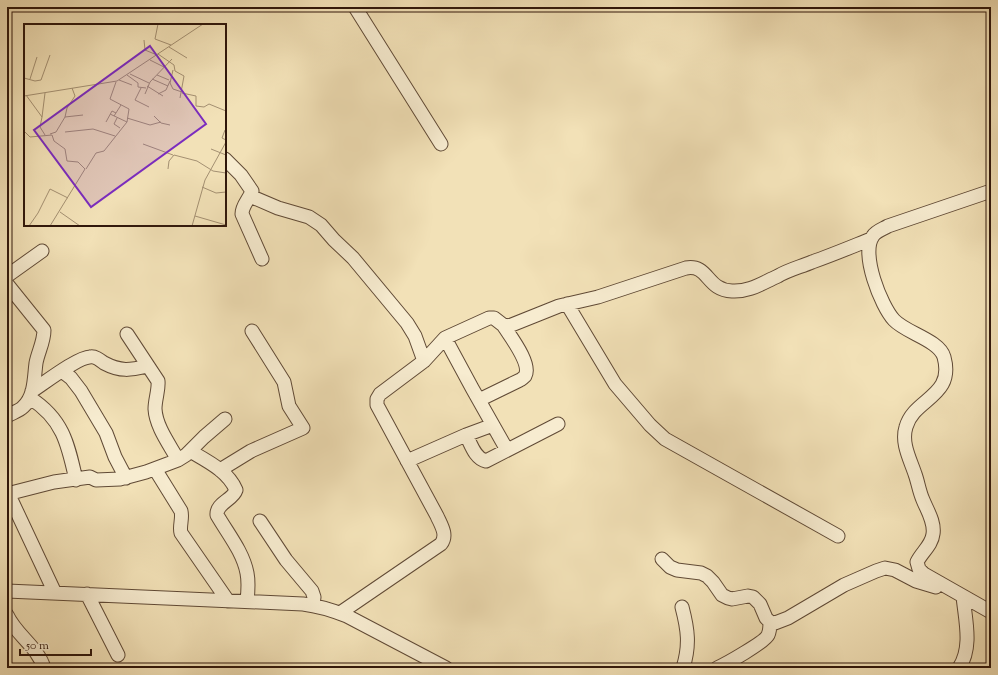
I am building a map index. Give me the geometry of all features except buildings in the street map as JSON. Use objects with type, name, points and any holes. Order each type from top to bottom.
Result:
[{"type":"street","points":[[355,7],[441,144]]},
{"type":"street","points":[[226,160],[249,185],[252,191],[242,208],[242,214],[262,259]]},
{"type":"street","points":[[991,191],[877,231],[871,239],[868,253],[871,270],[888,312],[895,321],[930,342],[940,350],[944,356],[945,374],[943,381],[934,395],[916,410],[910,418],[904,434],[905,444],[922,500],[933,524],[934,533],[932,539],[920,555],[917,562],[919,569],[924,574],[991,612]]},
{"type":"street","points":[[250,196],[278,208],[309,216],[321,225],[353,258],[407,323],[415,336],[424,361]]},
{"type":"street","points":[[503,325],[509,326],[567,304],[598,297],[686,268],[693,267],[699,269],[718,288],[732,291],[744,290],[762,285],[777,276],[871,239]]},
{"type":"street","points":[[7,416],[23,407],[31,394],[36,363],[44,336],[44,330],[8,277],[42,251]]},
{"type":"street","points":[[567,304],[615,384],[650,425],[665,439],[838,536]]},
{"type":"street","points":[[340,613],[441,544],[445,539],[437,516],[377,405],[377,399],[380,394],[387,387],[424,361],[445,338],[489,318],[494,318],[503,325],[525,361],[526,371],[525,376],[520,380],[479,400]]},
{"type":"street","points":[[220,470],[252,451],[302,428],[289,406],[284,382],[252,331]]},
{"type":"street","points":[[127,334],[158,380],[159,387],[155,408],[160,428],[178,460]]},
{"type":"street","points":[[445,338],[508,450]]},
{"type":"street","points":[[31,394],[71,365],[89,356],[95,357],[113,368],[122,370],[131,370],[148,366]]},
{"type":"street","points":[[62,371],[71,378],[81,391],[106,433],[115,457],[126,478]]},
{"type":"street","points":[[31,394],[61,430],[67,442],[76,480]]},
{"type":"street","points":[[55,593],[8,494],[54,482],[90,477],[96,480],[126,478],[155,469],[178,460],[225,419]]},
{"type":"street","points":[[466,435],[477,456],[481,460],[486,461],[558,424]]},
{"type":"street","points":[[407,461],[466,435],[493,425]]},
{"type":"street","points":[[190,451],[220,470],[234,485],[236,490],[232,497],[219,507],[217,515],[241,555],[245,565],[248,582],[247,601]]},
{"type":"street","points":[[155,469],[181,511],[181,534],[228,600]]},
{"type":"street","points":[[260,522],[286,560],[312,591],[314,597],[313,605]]},
{"type":"street","points":[[662,558],[670,567],[677,570],[701,573],[707,576],[722,595],[728,598],[732,599],[753,596],[760,604],[766,618],[770,622],[788,618],[844,585],[885,568],[895,570],[926,585],[960,594]]},
{"type":"street","points":[[7,591],[313,605],[332,609],[446,668]]},
{"type":"street","points":[[87,594],[118,655]]},
{"type":"street","points":[[959,668],[964,659],[967,647],[960,594]]},
{"type":"street","points":[[682,607],[688,639],[683,668],[689,668]]},
{"type":"street","points":[[7,615],[21,636],[38,656],[44,668]]},
{"type":"street","points":[[717,668],[765,639],[768,635],[770,622]]}]
